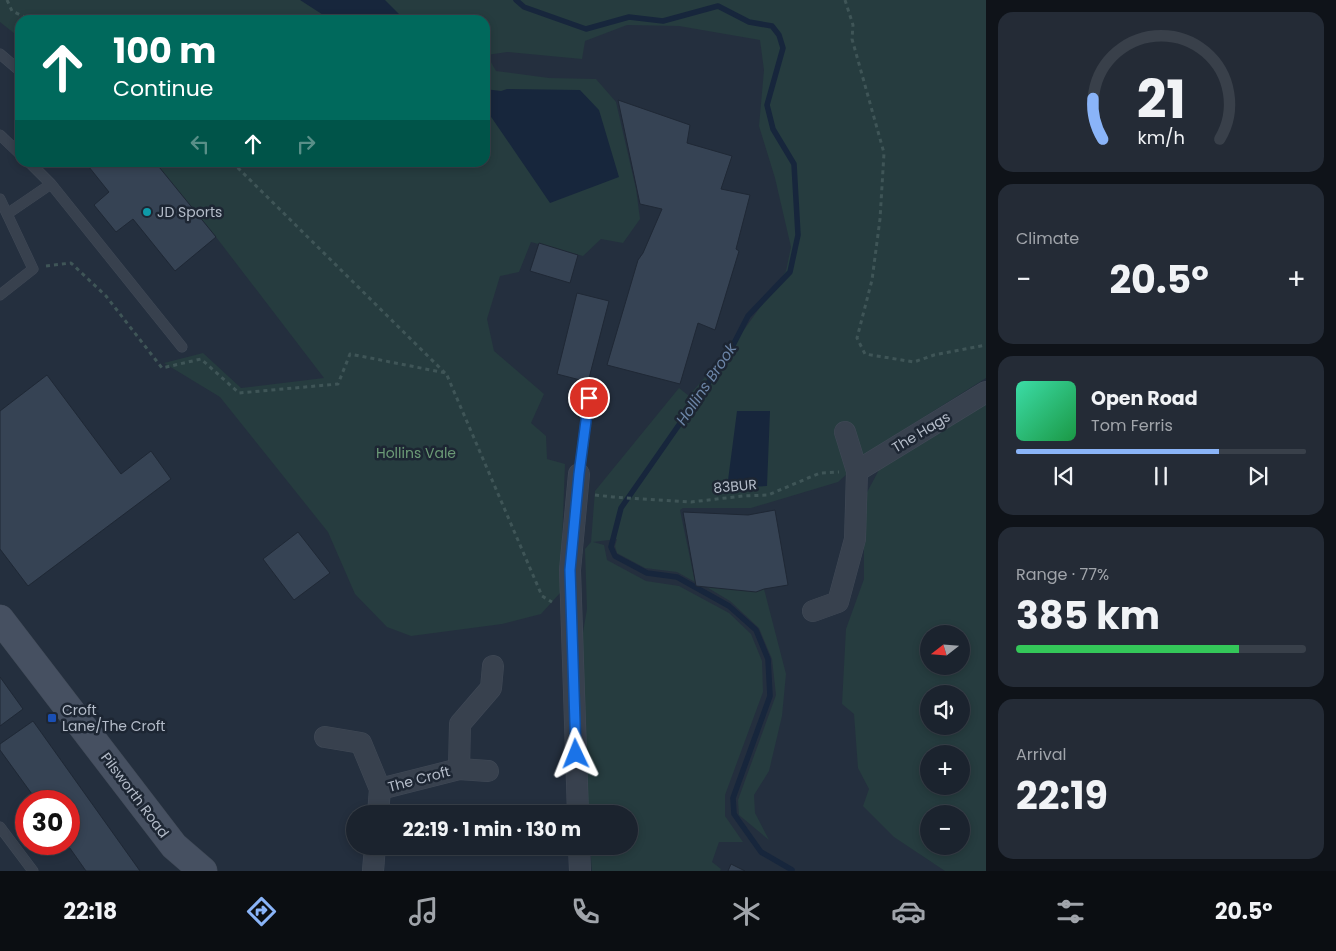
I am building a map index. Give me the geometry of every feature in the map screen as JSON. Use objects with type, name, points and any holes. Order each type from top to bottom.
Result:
[{"type":"street","name":"The Hags","points":[[857,471],[986,392]]},
{"type":"street","points":[[813,611],[838,602],[855,539],[857,471],[845,432]]},
{"type":"street","points":[[578,805],[570,570],[579,474]]},
{"type":"street","name":"Pilsworth Road","points":[[0,619],[174,846],[203,871]]},
{"type":"street","points":[[459,769],[460,724],[491,688],[494,666]]},
{"type":"street","name":"The Croft","points":[[325,737],[361,743],[380,790],[379,805]]},
{"type":"street","name":"The Croft","points":[[380,790],[459,769],[488,771]]},
{"type":"street","points":[[373,871],[374,855]]},
{"type":"street","points":[[579,855],[580,871]]},
{"type":"lane","points":[[0,54],[15,67]]},
{"type":"lane","points":[[0,135],[15,149]]},
{"type":"lane","points":[[34,167],[51,184],[182,347]]},
{"type":"lane","points":[[7,214],[51,184]]},
{"type":"lane","points":[[0,199],[34,268],[0,295]]},
{"type":"lane","points":[[579,474],[589,398]]},
{"type":"lane","points":[[0,827],[33,871]]},
{"type":"path","points":[[7,0],[12,11],[20,15]]},
{"type":"path","points":[[845,0],[853,25],[852,39],[884,152],[880,219],[873,272],[858,338],[865,354],[914,362],[934,355],[986,345]]},
{"type":"path","points":[[237,167],[446,373],[542,596],[572,614]]},
{"type":"path","points":[[34,268],[71,263],[106,296],[162,368],[201,359],[239,393],[338,384],[350,354],[446,373]]},
{"type":"path","name":"83BUR","points":[[593,494],[691,502],[768,494],[820,473],[857,471]]},
{"type":"green space","name":"Hollins Vale","points":[[0,0],[986,0],[986,378],[878,446],[838,482],[751,508],[683,508],[680,510],[695,582],[677,572],[645,568],[617,553],[615,546],[617,539],[593,542],[604,545],[607,560],[646,581],[679,586],[729,613],[751,634],[762,661],[763,692],[725,795],[725,816],[743,842],[719,842],[712,862],[721,869],[720,871],[592,871],[591,855],[638,855],[638,805],[586,805],[581,644],[587,609],[585,549],[591,542],[595,491],[679,388],[689,396],[741,334],[786,271],[791,247],[775,178],[759,126],[764,70],[760,40],[679,26],[627,25],[585,41],[582,59],[507,52],[490,55],[490,15],[15,15],[15,34],[0,22]]},
{"type":"green space","name":"Hollins Vale","points":[[490,60],[496,71],[549,78],[596,79],[616,102],[636,189],[640,219],[623,243],[601,239],[583,256],[531,242],[519,272],[500,276],[487,319],[494,351],[544,394],[531,423],[546,436],[547,459],[565,464],[560,593],[541,614],[502,624],[411,636],[387,627],[355,594],[328,532],[220,397],[164,363],[203,353],[241,388],[324,378],[216,237],[158,167],[490,167]]},
{"type":"green space","points":[[986,401],[986,871],[945,871],[921,855],[970,855],[970,805],[920,805],[920,854],[894,837],[863,806],[869,789],[858,768],[854,714],[842,704],[846,629],[864,579],[864,498],[880,468]]},
{"type":"green space","points":[[705,586],[764,589],[786,674],[782,716],[769,771],[754,795],[755,813],[769,840],[739,815],[738,800],[776,695],[772,659],[759,628],[730,601]]},
{"type":"water","points":[[300,0],[385,0],[400,15],[323,15]]},
{"type":"water","points":[[490,90],[580,90],[599,110],[619,177],[550,203],[490,115]]},
{"type":"water","points":[[737,411],[770,411],[767,486],[727,488]]},
{"type":"building","points":[[618,100],[690,125],[687,143],[732,156],[721,189],[750,195],[736,249],[739,251],[715,330],[698,323],[680,384],[607,365],[638,260],[643,253],[662,209],[640,204]]},
{"type":"building","name":"JD Sports","points":[[89,167],[159,167],[216,237],[175,271],[133,219],[116,232],[94,205],[109,192]]},
{"type":"building","points":[[539,243],[578,255],[570,283],[530,271]]},
{"type":"building","points":[[577,293],[609,301],[588,382],[557,374]]},
{"type":"building","points":[[47,375],[121,474],[151,451],[171,479],[28,586],[0,549],[0,411]]},
{"type":"building","points":[[775,510],[788,585],[756,592],[696,586],[683,512],[748,515]]},
{"type":"building","points":[[298,532],[330,573],[294,600],[263,559]]},
{"type":"building","points":[[0,677],[23,709],[0,726]]},
{"type":"building","points":[[33,721],[140,871],[86,871],[75,855],[80,855],[80,790],[29,790],[0,750],[0,744]]},
{"type":"building","points":[[731,864],[745,871],[728,871]]},
{"type":"waterway","name":"Hollins Brook","points":[[516,0],[524,7],[586,29],[629,17],[663,21],[718,6],[749,22],[772,26],[779,35],[783,48],[767,105],[773,129],[794,164],[798,235],[790,272],[748,316],[729,353],[621,508],[611,547],[615,556],[647,573],[677,577],[729,606],[756,630],[768,659],[770,696],[733,798],[734,814],[761,852],[792,870]]},
{"type":"place","name":"JD Sports","points":[[147,212]]},
{"type":"place","name":"Croft Lane/The Croft","points":[[52,718]]},
{"type":"route","points":[[576,754],[570,570],[579,474],[589,398]]}]
